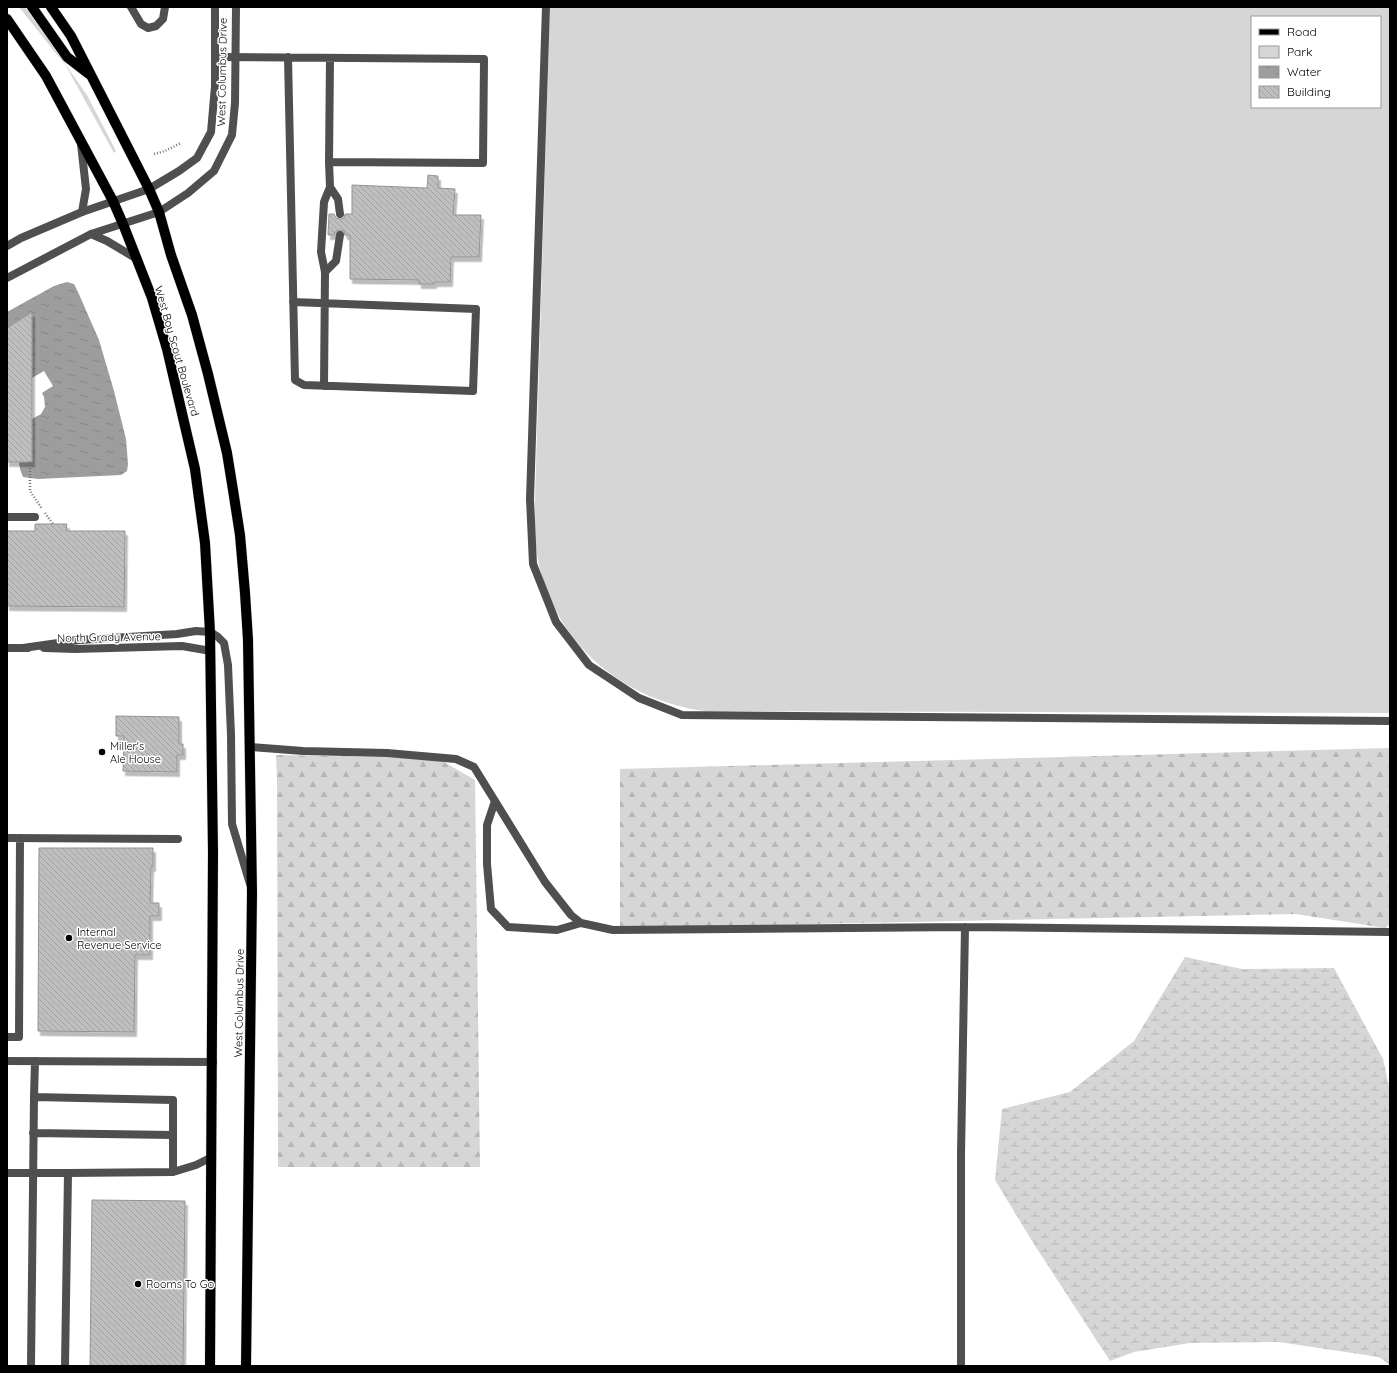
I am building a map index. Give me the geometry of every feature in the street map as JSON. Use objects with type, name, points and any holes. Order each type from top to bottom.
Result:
[{"type":"main road","points":[[32,7],[67,57],[92,76]]},
{"type":"main road","name":"West Boy Scout Boulevard","points":[[51,7],[71,36],[149,189],[159,212],[192,315],[227,453],[240,535],[248,640]]},
{"type":"main road","name":"West Boy Scout Boulevard","points":[[7,19],[46,76],[113,200],[152,298],[167,349],[195,469],[205,543],[211,651]]},
{"type":"main road","name":"West Columbus Drive","points":[[246,1366],[252,893],[248,640]]},
{"type":"main road","points":[[210,1366],[213,1062],[213,796],[211,651]]},
{"type":"street","points":[[131,7],[141,24],[148,28],[156,26],[163,19],[165,7]]},
{"type":"street","name":"West Columbus Drive","points":[[21,238],[113,200],[149,189],[197,158],[211,132],[215,86],[215,7]]},
{"type":"street","name":"West Columbus Drive","points":[[7,278],[91,234],[159,212],[188,193],[214,171],[232,135],[236,103],[236,7]]},
{"type":"street","points":[[546,7],[530,499],[532,564],[556,622],[589,665],[640,698],[682,715],[1390,721]]},
{"type":"street","points":[[215,57],[484,59],[483,163],[329,162]]},
{"type":"street","points":[[288,57],[293,302],[295,380],[304,385],[473,391],[476,309],[293,302]]},
{"type":"street","points":[[324,386],[324,272],[321,252],[324,202],[330,187],[330,58]]},
{"type":"street","points":[[81,142],[86,189],[82,212]]},
{"type":"street","points":[[330,187],[338,198],[340,214]]},
{"type":"street","points":[[91,234],[107,241],[137,259]]},
{"type":"street","points":[[324,272],[336,261],[340,235]]},
{"type":"street","points":[[7,242],[21,238]]},
{"type":"street","points":[[7,246],[21,238]]},
{"type":"street","points":[[7,517],[35,517]]},
{"type":"street","points":[[23,648],[79,640],[177,634],[196,631],[210,632],[224,643],[228,665],[231,735],[232,824],[252,893]]},
{"type":"street","name":"North Grady Avenue","points":[[7,648],[75,650],[182,646],[211,651]]},
{"type":"street","points":[[250,747],[303,751],[387,753],[456,759],[474,767],[545,882],[571,915],[581,923],[613,930],[965,927],[1390,932]]},
{"type":"street","points":[[495,801],[487,825],[487,864],[491,909],[508,927],[557,930],[581,923]]},
{"type":"street","points":[[7,838],[178,839]]},
{"type":"street","points":[[7,1037],[19,1037],[20,838]]},
{"type":"street","points":[[961,1366],[961,1154],[965,927]]},
{"type":"street","points":[[7,1061],[213,1062]]},
{"type":"street","points":[[31,1366],[35,1061]]},
{"type":"street","points":[[34,1097],[173,1100],[174,1172]]},
{"type":"street","points":[[34,1133],[173,1135]]},
{"type":"street","points":[[7,1173],[174,1172],[196,1165],[212,1157]]},
{"type":"street","points":[[66,1366],[68,1173]]},
{"type":"path","points":[[154,154],[166,151],[181,143]]},
{"type":"path","points":[[30,462],[30,491],[53,524]]},
{"type":"green space","points":[[19,7],[25,7],[87,95],[116,151],[114,153],[66,66]]},
{"type":"green space","points":[[550,7],[1390,7],[1390,713],[705,711],[676,705],[649,696],[624,683],[602,667],[582,647],[565,625],[551,600],[541,573],[535,535]]},
{"type":"green space","points":[[1390,748],[1390,924],[1385,928],[1296,914],[620,928],[620,769]]},
{"type":"green space","points":[[276,755],[437,758],[475,780],[480,1167],[278,1167]]},
{"type":"green space","points":[[1185,957],[1242,969],[1334,968],[1383,1059],[1390,1091],[1390,1365],[1379,1357],[1279,1342],[1190,1343],[1134,1352],[1110,1361],[1032,1241],[995,1180],[1002,1109],[1070,1092],[1134,1041]]},
{"type":"water","points":[[67,282],[74,284],[99,340],[114,391],[126,439],[128,464],[127,471],[121,475],[38,479],[23,477],[20,469],[19,462],[32,462],[32,312],[7,328],[7,312],[54,286]]},
{"type":"pier","points":[[44,371],[53,386],[42,393],[45,407],[41,414],[32,419],[32,378]]},
{"type":"building","points":[[428,175],[438,176],[438,188],[455,189],[453,215],[481,215],[479,257],[451,257],[450,282],[419,284],[419,280],[350,279],[350,235],[345,235],[344,231],[340,230],[336,231],[334,235],[328,235],[329,214],[334,214],[336,218],[340,219],[344,218],[345,214],[352,214],[352,185],[427,188]]},
{"type":"building","points":[[32,312],[32,462],[7,462],[7,328]]},
{"type":"building","points":[[35,524],[67,524],[66,531],[125,531],[124,607],[7,606],[7,531],[35,531]]},
{"type":"building","points":[[116,716],[179,717],[179,744],[183,744],[183,755],[177,755],[177,772],[123,771],[124,736],[116,736]]},
{"type":"building","points":[[39,848],[153,848],[150,903],[159,903],[159,916],[150,916],[150,955],[135,955],[134,1032],[38,1031]]},
{"type":"building","name":"Rooms To Go","points":[[92,1200],[185,1201],[183,1366],[90,1366]]},
{"type":"place","name":"Miller's Ale House","points":[[102,752]]},
{"type":"place","name":"Internal Revenue Service","points":[[69,938]]},
{"type":"place","name":"Rooms To Go","points":[[138,1284]]}]
